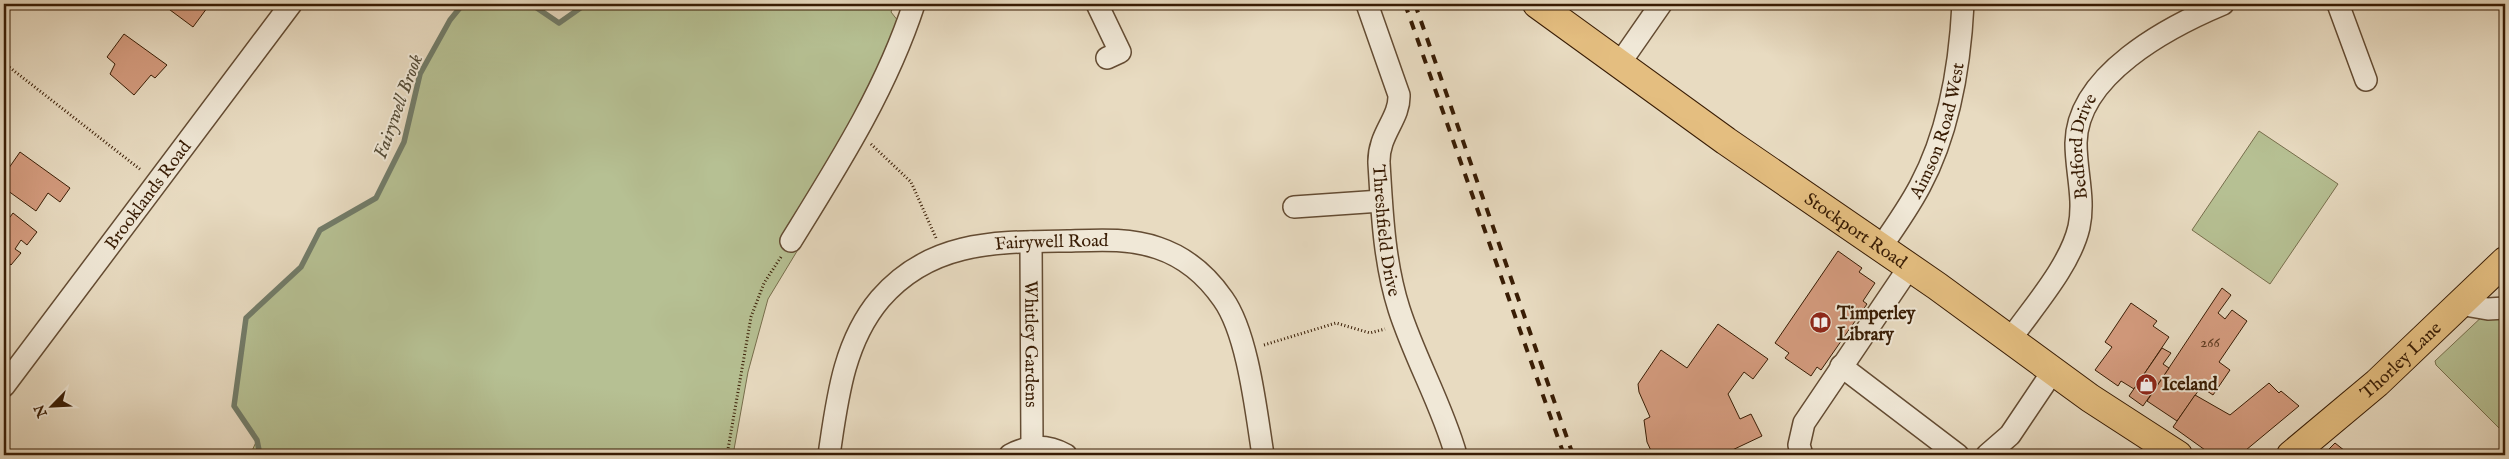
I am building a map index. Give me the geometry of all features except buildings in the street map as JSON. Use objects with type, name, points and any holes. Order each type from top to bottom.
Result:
[{"type":"main road","name":"Stockport Road","points":[[1537,4],[1806,197],[1910,266],[2053,371],[2178,455]]},
{"type":"main road","name":"Thorley Lane","points":[[2291,455],[2377,383],[2505,261]]},
{"type":"street","name":"Brooklands Road","points":[[4,386],[291,4]]},
{"type":"street","points":[[791,241],[858,132],[899,48],[914,4]]},
{"type":"street","points":[[1097,4],[1120,52],[1106,58]]},
{"type":"street","name":"Threshfield Drive","points":[[1368,4],[1399,95],[1398,108],[1379,147],[1381,200],[1388,267],[1404,321],[1444,418],[1456,455]]},
{"type":"street","points":[[1620,63],[1660,4]]},
{"type":"street","name":"Aimson Road West","points":[[1882,247],[1921,184],[1945,123],[1955,78],[1963,4]]},
{"type":"street","name":"Bedford Drive","points":[[2010,340],[2066,259],[2078,228],[2081,211],[2076,144],[2078,126],[2088,102],[2115,70],[2157,38],[2223,4]]},
{"type":"street","points":[[2338,4],[2366,80]]},
{"type":"street","points":[[1294,207],[1381,200]]},
{"type":"street","name":"Fairywell Road","points":[[829,455],[846,361],[866,319],[881,299],[902,279],[942,255],[980,244],[1130,241],[1160,248],[1183,259],[1204,276],[1223,298],[1238,328],[1244,350],[1263,455]]},
{"type":"street","name":"Whitley Gardens","points":[[1031,242],[1032,447]]},
{"type":"street","points":[[1802,455],[1799,445],[1804,423],[1910,266]]},
{"type":"street","points":[[2458,304],[2488,309],[2505,308]]},
{"type":"street","points":[[1841,366],[1958,455]]},
{"type":"street","points":[[1987,455],[2010,436],[2053,371]]},
{"type":"street","points":[[1010,455],[1032,447],[1046,447],[1066,455]]},
{"type":"path","points":[[4,63],[157,182]]},
{"type":"path","points":[[858,132],[911,182],[942,255]]},
{"type":"path","points":[[727,455],[751,317],[764,282],[791,241]]},
{"type":"path","points":[[1244,350],[1336,323],[1370,333],[1404,321]]},
{"type":"green space","points":[[463,4],[531,4],[559,23],[586,4],[894,4],[891,12],[910,36],[805,238],[768,299],[748,372],[733,455],[250,455],[257,440],[234,406],[246,318],[301,267],[320,230],[376,198],[404,142],[420,74],[450,20]]},
{"type":"green space","points":[[2259,131],[2338,184],[2270,284],[2192,230]]},
{"type":"green space","points":[[2505,295],[2505,434],[2436,365],[2435,361]]},
{"type":"waterway","name":"Fairywell Brook","points":[[260,455],[257,440],[234,406],[246,318],[301,267],[320,230],[376,198],[404,142],[420,74],[450,20],[463,4]]},
{"type":"waterway","name":"Fairywell Brook","points":[[531,4],[559,23],[586,4]]},
{"type":"railway","points":[[1405,4],[1564,455]]},
{"type":"railway","points":[[1415,4],[1573,455]]},
{"type":"place","name":"Timperley Library","points":[[1821,323]]},
{"type":"place","name":"Iceland","points":[[2146,384]]}]
